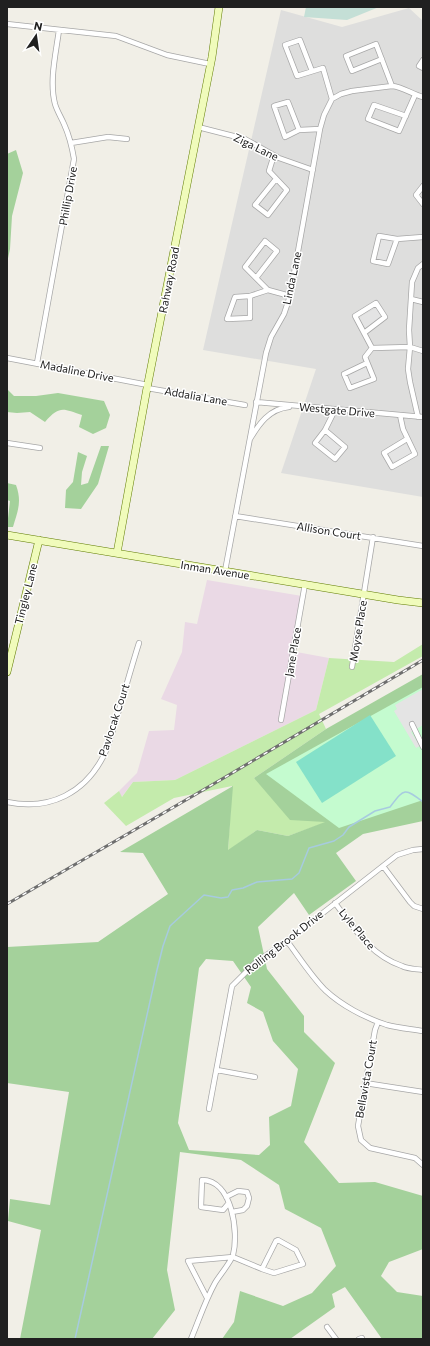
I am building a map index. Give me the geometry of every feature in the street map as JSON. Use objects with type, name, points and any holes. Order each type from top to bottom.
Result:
[{"type":"street","name":"Rahway Road","points":[[117,553],[147,386],[210,64],[219,7]]},
{"type":"street","points":[[7,24],[116,36],[167,55],[210,64]]},
{"type":"street","name":"Phillip Drive","points":[[37,363],[74,166],[71,143],[64,123],[57,112],[53,95],[52,83],[59,30]]},
{"type":"street","points":[[312,71],[300,40],[285,45],[297,76],[323,68],[332,99],[341,94],[352,91],[392,86],[398,86],[415,95],[423,97]]},
{"type":"street","points":[[382,59],[352,71],[346,56],[376,44],[382,59],[392,86]]},
{"type":"street","points":[[423,60],[419,66],[423,68]]},
{"type":"street","points":[[406,116],[374,104],[368,119],[399,131],[406,116],[415,95]]},
{"type":"street","name":"Linda Lane","points":[[225,571],[256,402],[271,337],[284,314],[290,296],[320,130],[324,115],[332,99]]},
{"type":"street","points":[[299,130],[288,102],[274,106],[285,137],[299,130],[320,130]]},
{"type":"street","name":"Ziga Lane","points":[[198,127],[245,139],[286,162],[313,170]]},
{"type":"street","points":[[71,143],[108,137],[127,139]]},
{"type":"street","points":[[274,155],[269,171],[287,190],[268,215],[255,205],[276,179]]},
{"type":"street","points":[[423,186],[416,195],[423,204]]},
{"type":"street","points":[[397,239],[388,264],[373,261],[378,236],[397,239],[423,237]]},
{"type":"street","points":[[256,278],[277,251],[265,241],[245,267],[256,278],[268,290],[290,296]]},
{"type":"street","name":"Westgate Drive","points":[[256,402],[307,408],[421,417],[410,382],[408,370],[410,347],[410,292],[413,278],[418,268],[423,264]]},
{"type":"street","points":[[250,296],[250,318],[227,319],[235,297],[250,296],[268,290]]},
{"type":"street","points":[[411,299],[423,302]]},
{"type":"street","points":[[364,333],[385,317],[376,303],[355,316],[364,333],[372,348]]},
{"type":"street","points":[[367,363],[344,374],[350,388],[374,379],[365,356],[372,348],[410,347],[423,351]]},
{"type":"street","name":"Madaline Drive","points":[[7,358],[147,386]]},
{"type":"street","name":"Addalia Lane","points":[[147,386],[245,405]]},
{"type":"street","points":[[249,442],[264,418],[272,413],[286,408],[307,408]]},
{"type":"street","points":[[325,430],[345,447],[335,459],[315,443],[325,430],[335,410]]},
{"type":"street","points":[[400,415],[403,429],[415,454],[392,467],[384,453],[407,439]]},
{"type":"street","points":[[7,443],[40,448]]},
{"type":"street","name":"Allison Court","points":[[235,516],[423,546]]},
{"type":"street","name":"Inman Avenue","points":[[7,535],[423,603]]},
{"type":"street","name":"Moyse Place","points":[[352,667],[373,537]]},
{"type":"street","name":"Tingley Lane","points":[[7,672],[39,540]]},
{"type":"street","name":"Jane Place","points":[[281,720],[305,584]]},
{"type":"street","name":"Pavlocak Court","points":[[7,802],[27,805],[53,801],[74,791],[89,778],[106,752],[139,642]]},
{"type":"street","points":[[412,724],[423,747]]},
{"type":"street","name":"Rolling Brook Drive","points":[[209,1109],[232,986],[255,963],[287,941],[397,855],[413,850],[423,849]]},
{"type":"street","points":[[383,866],[410,902],[414,906],[423,909]]},
{"type":"street","name":"Lyle Place","points":[[335,903],[358,935],[382,957],[403,967],[423,970]]},
{"type":"street","points":[[287,941],[325,990],[360,1014],[388,1025],[423,1031]]},
{"type":"street","name":"Bellavista Court","points":[[378,1022],[375,1030],[358,1126],[361,1140],[370,1148],[415,1158],[423,1165]]},
{"type":"street","points":[[217,1070],[255,1077]]},
{"type":"street","points":[[366,1083],[423,1092]]},
{"type":"street","points":[[191,1339],[207,1298],[216,1281],[233,1257],[235,1242],[232,1212],[224,1192],[213,1182],[202,1180],[201,1207],[223,1210],[228,1204]]},
{"type":"street","points":[[226,1197],[238,1190],[247,1192],[249,1198],[247,1206],[243,1210],[232,1212]]},
{"type":"street","points":[[207,1298],[188,1261],[233,1257],[262,1269],[274,1273],[303,1264],[296,1250],[278,1240],[276,1241],[262,1269]]},
{"type":"street","points":[[327,1327],[336,1339]]},
{"type":"shaded area","points":[[306,7],[379,7],[347,20],[304,17]]},
{"type":"shaded area","points":[[409,8],[423,21],[423,497],[281,473],[316,369],[203,350],[281,10],[342,27]]},
{"type":"shaded area","points":[[381,239],[393,241],[386,261],[377,259]]},
{"type":"shaded area","points":[[376,308],[382,317],[365,328],[358,318]]},
{"type":"shaded area","points":[[366,367],[371,377],[352,385],[348,376]]},
{"type":"shaded area","points":[[326,433],[341,447],[335,455],[319,443]]},
{"type":"shaded area","points":[[406,444],[412,454],[393,462],[388,453]]},
{"type":"shaded area","points":[[207,580],[302,596],[291,651],[329,658],[316,710],[175,780],[133,782],[121,798],[119,791],[137,773],[149,731],[174,730],[177,705],[161,699],[182,652],[185,622],[197,624]]},
{"type":"shaded area","points":[[423,689],[423,725],[411,732],[420,746],[416,748],[394,711],[397,709],[395,705]]},
{"type":"green space","points":[[16,150],[23,173],[12,216],[10,249],[7,263],[7,154]]},
{"type":"green space","points":[[7,389],[14,396],[36,396],[58,393],[104,401],[110,415],[106,428],[93,434],[79,427],[82,415],[66,410],[54,413],[45,422],[30,412],[7,412]]},
{"type":"green space","points":[[101,446],[109,446],[98,484],[81,509],[65,508],[66,490],[73,482],[78,452],[87,456],[82,472],[81,485],[88,483]]},
{"type":"green space","points":[[7,483],[16,485],[19,496],[19,506],[13,527],[7,527],[10,501],[7,500]]},
{"type":"green space","points":[[423,644],[423,656],[319,714],[326,729],[254,778],[327,822],[288,836],[257,830],[228,851],[232,786],[174,798],[126,826],[104,803],[119,791],[122,797],[133,782],[175,780],[316,710],[329,658],[394,662]]},
{"type":"green space","points":[[423,674],[423,821],[363,834],[336,853],[356,881],[309,915],[294,893],[258,927],[267,969],[304,1016],[304,1032],[335,1063],[304,1142],[339,1183],[375,1182],[423,1196],[423,1249],[389,1262],[381,1276],[397,1292],[423,1296],[423,1339],[382,1339],[345,1287],[332,1294],[335,1307],[290,1339],[222,1339],[234,1322],[240,1291],[283,1306],[312,1293],[336,1266],[321,1228],[285,1209],[279,1185],[241,1160],[180,1152],[167,1270],[175,1310],[152,1339],[20,1339],[41,1230],[8,1221],[10,1199],[50,1205],[69,1092],[7,1083],[7,947],[98,942],[168,894],[143,853],[120,852],[233,786],[228,850],[257,830],[288,836],[325,822],[290,820],[254,778],[326,729]],"holes":[[[206,959],[233,961],[251,987],[247,1003],[263,1012],[273,1041],[298,1069],[291,1106],[269,1117],[270,1145],[259,1155],[189,1150],[178,1123],[199,968]]]},
{"type":"green space","points":[[423,687],[423,800],[339,828],[266,774]]},
{"type":"green space","points":[[370,715],[396,756],[322,803],[296,762]]},
{"type":"waterway","points":[[75,1339],[157,970],[170,926],[204,895],[221,898],[228,897],[232,890],[243,888],[257,882],[292,879],[299,873],[309,848],[334,841],[343,835],[349,827],[375,811],[390,807],[398,797],[405,792],[412,794],[423,802]]},
{"type":"railway","points":[[7,904],[423,660]]}]
